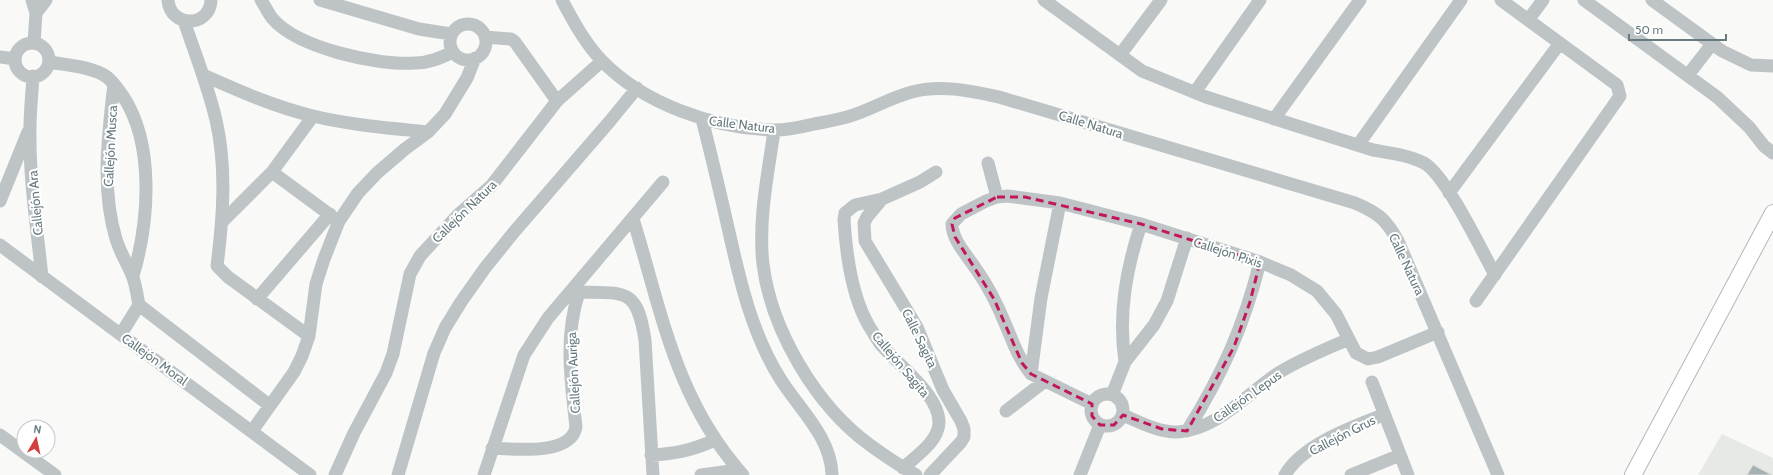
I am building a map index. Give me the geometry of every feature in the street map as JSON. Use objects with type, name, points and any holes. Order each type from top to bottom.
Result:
[{"type":"main road","points":[[1632,475],[1773,213]]},
{"type":"street","points":[[32,0],[36,13],[34,43]]},
{"type":"street","points":[[36,13],[46,0]]},
{"type":"street","points":[[168,0],[172,12],[184,21],[191,22],[205,16],[209,10],[211,0]]},
{"type":"street","points":[[261,0],[273,19],[303,41],[335,52],[374,60],[414,64],[432,61],[453,52]]},
{"type":"street","points":[[320,0],[420,29],[452,34]]},
{"type":"street","name":"Calle Natura","points":[[562,0],[578,30],[602,60],[637,88],[686,113],[702,119],[736,126],[774,130],[814,125],[848,117],[912,92],[936,89],[965,90],[999,97],[1355,203],[1376,212],[1390,226],[1438,332],[1498,475]]},
{"type":"street","points":[[1120,55],[1161,0]]},
{"type":"street","points":[[1195,92],[1260,0]]},
{"type":"street","points":[[1274,118],[1360,0]]},
{"type":"street","points":[[1358,145],[1461,0]]},
{"type":"street","points":[[1528,20],[1543,0]]},
{"type":"street","points":[[1584,0],[1718,97],[1749,127],[1764,146],[1773,153]]},
{"type":"street","points":[[1652,0],[1722,51],[1751,65],[1773,66]]},
{"type":"street","points":[[1050,2],[1142,71],[1195,92],[1274,118],[1373,150],[1398,154],[1425,164],[1444,183],[1495,275]]},
{"type":"street","points":[[1476,301],[1620,96],[1617,85],[1528,20],[1509,2]]},
{"type":"street","points":[[184,21],[203,75],[216,121],[221,162],[223,221],[218,266],[228,277],[309,336]]},
{"type":"street","points":[[475,58],[463,59],[453,52],[450,46],[452,34],[455,29],[466,24],[478,27],[486,37],[510,39],[515,42],[557,102]]},
{"type":"street","points":[[257,299],[377,173],[428,132],[457,95],[475,58],[484,50],[486,37]]},
{"type":"street","points":[[34,43],[45,49],[49,62],[44,72],[33,76],[21,72],[15,59],[21,47],[34,43]]},
{"type":"street","points":[[1449,193],[1560,43]]},
{"type":"street","points":[[1688,75],[1712,44]]},
{"type":"street","points":[[0,57],[15,59]]},
{"type":"street","name":"Callejón Natura","points":[[335,475],[354,434],[386,373],[393,354],[410,274],[420,256],[458,215],[491,186],[557,102],[602,60]]},
{"type":"street","name":"Callejón Musca","points":[[49,62],[93,70],[103,74],[114,84],[127,103],[138,130],[144,163],[146,195],[144,226],[140,251],[133,276]]},
{"type":"street","points":[[203,75],[276,105],[313,116],[354,124],[428,132]]},
{"type":"street","name":"Callejón Ara","points":[[33,76],[30,129],[33,196],[42,277]]},
{"type":"street","name":"Callejón Musca","points":[[114,84],[106,175],[115,238],[122,257],[133,276],[139,305]]},
{"type":"street","points":[[398,475],[434,353],[445,328],[461,302],[485,268],[514,232],[637,88]]},
{"type":"street","points":[[223,221],[272,172],[313,116]]},
{"type":"street","points":[[702,119],[737,266],[750,313],[765,353],[781,380],[817,431],[827,448],[832,475]]},
{"type":"street","name":"Callejón Ara","points":[[0,201],[30,129]]},
{"type":"street","points":[[774,130],[763,214],[763,263],[772,310],[789,348],[817,390],[841,420],[869,445],[916,475]]},
{"type":"street","points":[[988,163],[997,197]]},
{"type":"street","points":[[272,172],[335,218]]},
{"type":"street","name":"Callejón Sagita","points":[[904,468],[926,447],[937,431],[939,423],[938,414],[929,396],[881,345],[868,324],[859,303],[852,279],[844,230],[845,213],[855,205],[882,199],[915,184],[936,172]]},
{"type":"street","name":"Callejón Auriga","points":[[484,475],[524,355],[548,318],[575,292],[663,182]]},
{"type":"street","name":"Callejón Pixis","points":[[1092,404],[1031,374],[1015,350],[994,299],[978,271],[955,237],[952,230],[952,224],[961,214],[997,197],[1025,197],[1060,203],[1141,224],[1260,262],[1291,275],[1317,292],[1336,314],[1359,359],[1378,357],[1438,332]]},
{"type":"street","points":[[848,250],[865,241],[864,223],[882,199]]},
{"type":"street","points":[[1031,374],[1041,298],[1060,203]]},
{"type":"street","points":[[252,431],[269,405],[294,372],[302,356],[309,336],[316,284],[335,218]]},
{"type":"street","points":[[633,219],[671,352],[695,406],[715,440],[740,472]]},
{"type":"street","points":[[1125,362],[1121,326],[1124,284],[1141,224]]},
{"type":"street","points":[[1112,395],[1125,362],[1154,325],[1167,301],[1187,238]]},
{"type":"street","name":"Calle Sagita","points":[[865,241],[917,327],[943,390],[964,429],[964,437],[954,451],[930,475]]},
{"type":"street","name":"Callejón Moral","points":[[0,245],[310,475]]},
{"type":"street","name":"Callejón Lepus","points":[[1187,431],[1215,385],[1234,347],[1250,302],[1260,262]]},
{"type":"street","points":[[575,292],[606,291],[620,293],[631,298],[638,306],[642,318],[645,340],[653,475]]},
{"type":"street","name":"Callejón Auriga","points":[[492,448],[534,449],[554,447],[564,443],[575,434],[576,427],[570,367],[570,336],[575,292]]},
{"type":"street","points":[[121,334],[139,305],[269,405]]},
{"type":"street","name":"Callejón Lepus","points":[[1123,415],[1162,429],[1176,432],[1187,431],[1219,418],[1257,387],[1281,371],[1349,339]]},
{"type":"street","points":[[1006,412],[1044,381]]},
{"type":"street","name":"Callejón Grus","points":[[1372,382],[1383,415],[1408,475]]},
{"type":"street","points":[[929,396],[943,390]]},
{"type":"street","points":[[1112,395],[1120,401],[1124,410],[1123,415],[1114,425],[1100,425],[1092,416],[1092,404],[1101,396],[1112,395]]},
{"type":"street","name":"Callejón Grus","points":[[1286,475],[1291,466],[1309,450],[1332,437],[1383,415]]},
{"type":"street","points":[[1080,475],[1100,425]]},
{"type":"street","points":[[0,435],[55,475]]},
{"type":"street","points":[[651,455],[687,452],[715,440]]},
{"type":"street","points":[[1351,475],[1400,455]]},
{"type":"street","points":[[701,475],[740,472]]},
{"type":"highlighted area","points":[[997,197],[1025,197],[1141,224],[1260,262],[1250,302],[1234,347],[1187,431],[1162,429],[1123,415],[1114,425],[1100,425],[1092,416],[1092,404],[1031,374],[1022,363],[994,299],[955,237],[952,224],[955,218]]},
{"type":"shaded area","points":[[1722,434],[1773,458],[1773,475],[1698,475]]},
{"type":"building","points":[[1753,465],[1772,475],[1747,475]]}]
